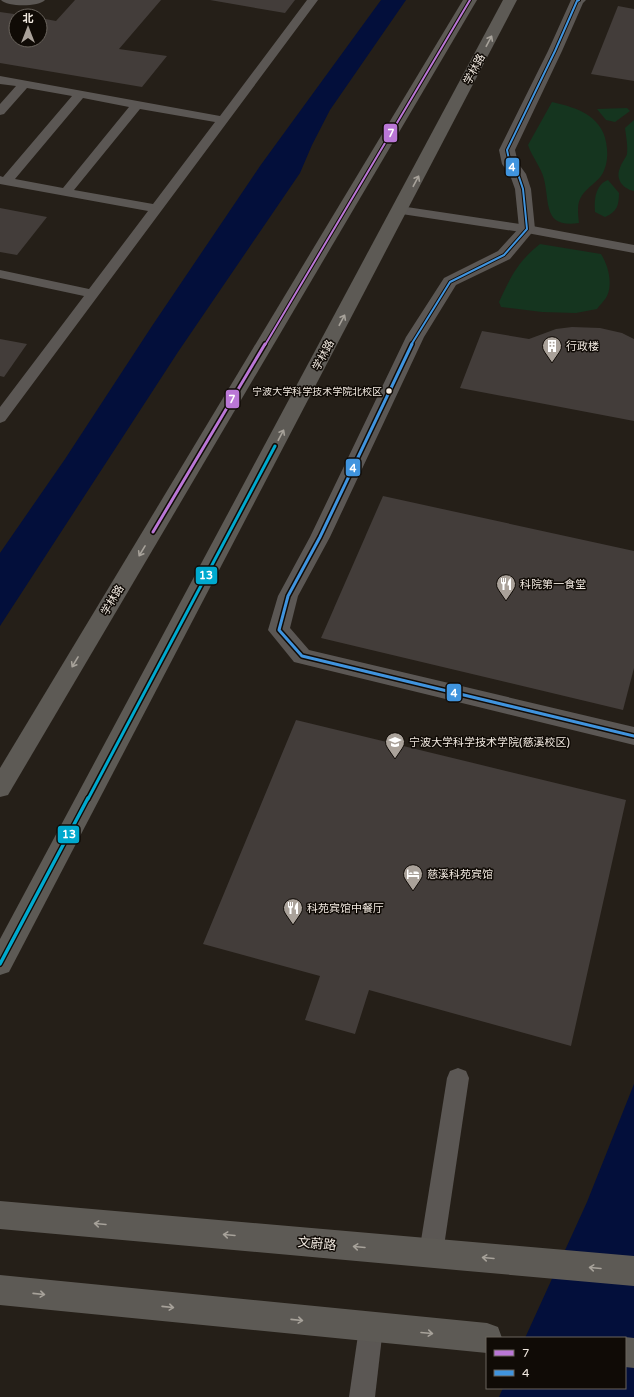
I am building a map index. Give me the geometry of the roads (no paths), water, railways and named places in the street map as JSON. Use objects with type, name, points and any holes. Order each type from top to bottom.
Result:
[{"type":"main road","name":"学林路","points":[[0,788],[470,0]]},
{"type":"main road","name":"学林路","points":[[0,964],[510,0]]},
{"type":"main road","name":"文蔚路","points":[[0,1215],[634,1271]]},
{"type":"main road","points":[[0,1290],[371,1328],[486,1338]]},
{"type":"street","points":[[579,0],[568,18],[555,51],[507,150],[510,164],[518,174],[523,189],[527,230],[504,255],[450,282],[415,337],[320,537],[288,596],[279,630],[302,656],[634,736]]},
{"type":"lane","points":[[6,0],[32,2],[40,0]]},
{"type":"lane","points":[[0,418],[313,0]]},
{"type":"lane","points":[[0,80],[223,120]]},
{"type":"lane","points":[[0,111],[25,84]]},
{"type":"lane","points":[[3,180],[80,94]]},
{"type":"lane","points":[[66,192],[137,104]]},
{"type":"lane","points":[[3,180],[157,209]]},
{"type":"lane","points":[[400,210],[634,249]]},
{"type":"lane","points":[[0,274],[93,294]]},
{"type":"lane","points":[[431,1253],[458,1078]]},
{"type":"lane","points":[[362,1397],[371,1328]]},
{"type":"place","name":"行政楼","points":[[552,363]]},
{"type":"place","name":"宁波大学科学技术学院北校区","points":[[389,391]]},
{"type":"place","name":"科院第一食堂","points":[[506,601]]},
{"type":"place","name":"宁波大学科学技术学院(慈溪校区)","points":[[395,759]]},
{"type":"place","name":"慈溪科苑宾馆","points":[[413,891]]},
{"type":"place","name":"科苑宾馆中餐厅","points":[[293,925]]}]
